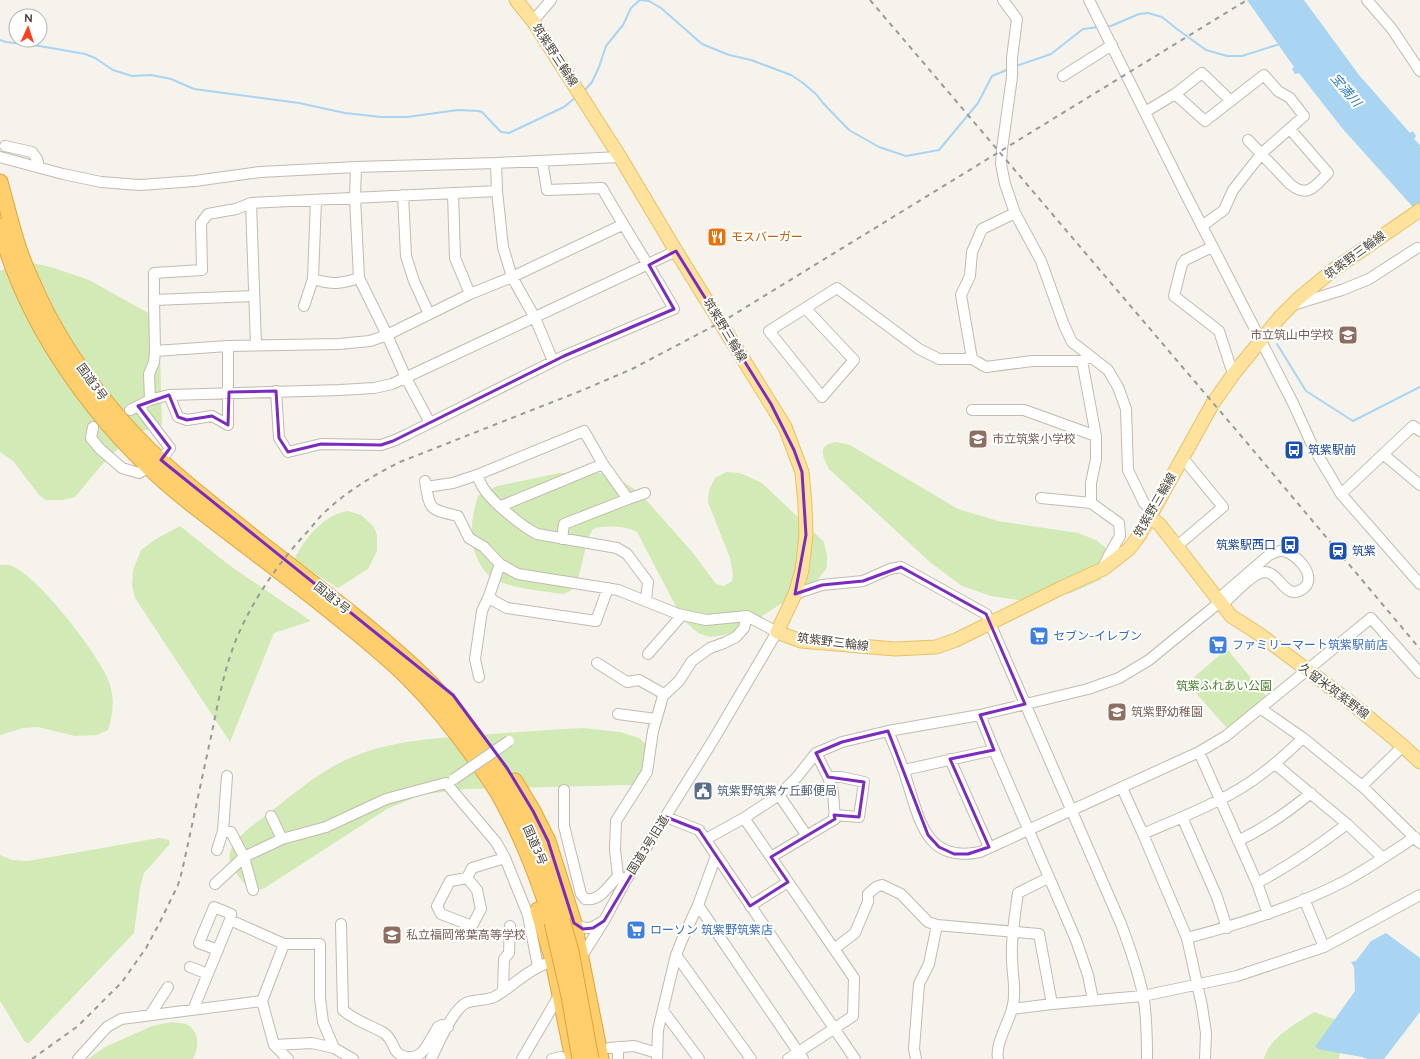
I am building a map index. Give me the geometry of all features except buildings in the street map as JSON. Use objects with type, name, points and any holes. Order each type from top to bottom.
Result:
[{"type":"highway","name":"国道3号","points":[[0,182],[15,239],[30,277],[64,344],[96,390],[155,464],[180,494],[319,602],[377,649],[407,677],[434,706],[473,756],[502,799],[529,855],[542,888],[563,922],[569,996],[580,1059]]},
{"type":"highway","name":"国道3号","points":[[0,226],[17,278],[32,311],[54,350],[86,396],[114,430],[155,464],[188,486],[324,592],[415,668],[444,699],[484,749],[512,795],[539,850],[552,885],[570,951],[591,1059]]},
{"type":"highway","points":[[377,649],[406,686],[429,711],[480,780],[507,829],[535,899],[553,961],[560,996],[562,1058]]},
{"type":"highway","points":[[563,922],[581,956],[609,1051]]},
{"type":"main road","name":"筑紫野三輪線","points":[[516,0],[533,21],[620,157],[676,251],[785,427],[802,472],[806,535],[802,570],[795,594],[777,632],[801,640],[895,649],[936,647],[956,640],[1103,569],[1129,549],[1139,536],[1152,515],[1182,456],[1213,403],[1233,374],[1261,340],[1292,305],[1333,270],[1420,210]]},
{"type":"main road","name":"久留米筑紫野線","points":[[1152,515],[1231,616],[1259,634],[1350,702],[1404,746],[1420,762]]},
{"type":"street","points":[[533,21],[551,0]]},
{"type":"street","points":[[1003,0],[1017,19],[1012,62],[1012,76],[1003,133],[1002,164],[1005,184],[1015,213],[1041,262],[1064,325],[1072,342],[1086,359],[1108,370],[1118,387],[1126,409],[1128,470],[1144,504],[1152,515]]},
{"type":"street","points":[[1089,0],[1202,226],[1293,402],[1313,447],[1341,494],[1420,584]]},
{"type":"street","points":[[1367,0],[1392,29],[1420,71]]},
{"type":"street","points":[[1063,76],[1112,45]]},
{"type":"street","points":[[1145,112],[1175,94],[1202,73],[1231,101]]},
{"type":"street","points":[[1175,94],[1205,121],[1264,75],[1278,90],[1290,98],[1304,116],[1262,153],[1233,190],[1224,210],[1202,226]]},
{"type":"street","points":[[1248,140],[1297,189],[1306,191],[1311,189],[1328,173],[1290,129]]},
{"type":"street","points":[[5,146],[32,152],[37,159],[39,167]]},
{"type":"street","points":[[0,157],[101,182],[140,185],[195,181],[260,172],[620,157]]},
{"type":"street","points":[[276,391],[279,438],[288,452],[321,444],[381,445],[393,441],[430,423],[553,361],[674,309],[649,265],[622,224],[602,188],[547,190],[542,161]]},
{"type":"street","points":[[496,163],[497,191],[503,247],[512,277],[535,318],[553,361]]},
{"type":"street","points":[[356,167],[355,198],[359,278],[406,378],[430,423]]},
{"type":"street","points":[[150,400],[149,374],[156,352],[154,273],[202,270],[201,223],[208,214],[236,209],[251,203],[497,191]]},
{"type":"street","points":[[452,193],[455,258],[470,294]]},
{"type":"street","points":[[403,195],[406,256],[414,281],[429,314]]},
{"type":"street","points":[[304,306],[313,279],[316,200]]},
{"type":"street","points":[[251,203],[256,345]]},
{"type":"street","points":[[972,359],[961,295],[970,276],[972,252],[982,229],[1015,213]]},
{"type":"street","points":[[156,352],[228,346],[339,344],[370,341],[387,335],[470,294],[512,277],[622,224]]},
{"type":"street","points":[[1210,248],[1185,260],[1182,264],[1174,296],[1219,331],[1233,374]]},
{"type":"street","points":[[1292,305],[1342,290],[1369,279],[1417,248]]},
{"type":"street","points":[[93,427],[91,438],[100,449],[122,468],[139,473],[155,464],[170,448],[134,408],[150,400],[169,395],[374,388],[392,384],[649,265],[676,251]]},
{"type":"street","points":[[313,279],[329,284],[342,284],[359,278]]},
{"type":"street","points":[[805,308],[854,360],[822,397],[769,331],[805,308],[837,288],[919,349],[939,359],[972,359],[986,367],[1032,361],[1086,359]]},
{"type":"street","points":[[154,300],[254,296]]},
{"type":"street","points":[[169,395],[178,417],[187,420],[212,416],[228,425],[228,346]]},
{"type":"street","points":[[1086,359],[1096,436],[1096,459],[1091,483],[1091,503]]},
{"type":"street","points":[[972,410],[1024,410],[1096,436]]},
{"type":"street","points":[[1341,494],[1413,426],[1420,431]]},
{"type":"street","points":[[628,499],[603,464],[584,431],[477,475],[453,483],[425,484],[429,503],[434,510],[458,516],[469,538],[484,547],[500,564],[518,574],[618,590],[682,615],[706,620],[746,616],[777,632]]},
{"type":"street","points":[[1383,454],[1420,485]]},
{"type":"street","points":[[1177,546],[1223,507],[1182,456]]},
{"type":"street","points":[[501,506],[603,464]]},
{"type":"street","points":[[477,475],[487,494],[526,528],[537,534],[617,548],[627,554],[648,582],[646,600]]},
{"type":"street","points":[[562,539],[564,524],[645,493]]},
{"type":"street","points":[[1041,498],[1091,503],[1118,523],[1120,536],[1103,569]]},
{"type":"street","points":[[706,839],[744,818],[779,795],[798,777],[816,753],[842,742],[888,731],[1025,704],[1088,689],[1119,678],[1150,660],[1220,602],[1254,577],[1261,573],[1268,572],[1272,574],[1288,591],[1295,593],[1306,587],[1308,574],[1307,570],[1292,554],[1281,551],[1275,552],[1269,555],[1220,602]]},
{"type":"street","points":[[479,678],[475,659],[482,611],[500,564]]},
{"type":"street","points":[[795,594],[822,585],[863,581],[890,569],[901,566],[986,614],[1070,810],[1121,924],[1135,963],[1143,996],[1147,1059]]},
{"type":"street","points":[[489,596],[494,601],[507,608],[596,622],[608,588]]},
{"type":"street","points":[[648,654],[682,615]]},
{"type":"street","points":[[564,790],[564,826],[581,894],[585,899],[590,900],[597,898],[622,878],[615,850],[616,821],[647,772],[653,731],[664,694],[679,681],[692,661],[710,648],[736,637],[744,628],[746,616]]},
{"type":"street","points":[[888,731],[904,770],[921,823],[928,835],[939,847],[954,854],[968,854],[980,852],[1199,752],[1226,736],[1371,618],[1420,673]]},
{"type":"street","name":"国道3号旧道","points":[[525,1058],[581,956],[604,921],[622,878],[666,817],[777,632]]},
{"type":"street","points":[[597,663],[627,682],[639,680],[664,694]]},
{"type":"street","points":[[1187,938],[1227,928],[1304,900],[1345,881],[1417,840],[1362,786],[1302,738],[1260,708]]},
{"type":"street","points":[[618,714],[656,719]]},
{"type":"street","points":[[980,714],[1048,878],[1076,940],[1088,974],[1093,1000]]},
{"type":"street","points":[[1143,834],[1220,800],[1275,764],[1302,738]]},
{"type":"street","points":[[215,884],[244,857],[282,839],[326,827],[386,799],[450,781],[509,741]]},
{"type":"street","points":[[1362,786],[1404,746]]},
{"type":"street","points":[[904,770],[994,750]]},
{"type":"street","points":[[1199,752],[1257,883],[1268,914]]},
{"type":"street","points":[[771,857],[834,819],[834,792],[816,753]]},
{"type":"street","points":[[950,759],[989,847]]},
{"type":"street","points":[[1275,764],[1347,824],[1383,858]]},
{"type":"street","points":[[217,850],[223,831],[227,776]]},
{"type":"street","points":[[828,777],[841,777],[864,782],[859,817],[834,815]]},
{"type":"street","points":[[450,781],[496,842],[505,858],[528,915],[538,967]]},
{"type":"street","points":[[1122,788],[1187,938],[1198,985],[1206,1033],[1205,1059]]},
{"type":"street","points":[[1238,841],[1261,830],[1311,793]]},
{"type":"street","points":[[779,795],[807,836]]},
{"type":"street","points":[[271,816],[282,839]]},
{"type":"street","points":[[666,817],[699,830],[855,1059]]},
{"type":"street","points":[[1182,817],[1217,897],[1227,928]]},
{"type":"street","points":[[744,818],[854,978],[853,1016],[834,1028],[801,1056],[788,1059]]},
{"type":"street","points":[[1257,883],[1286,868],[1347,824]]},
{"type":"street","points":[[223,831],[231,832],[235,838],[244,857],[253,890]]},
{"type":"street","points":[[609,1051],[634,1046],[657,1056],[658,1030],[664,1012],[676,955],[698,905],[716,856]]},
{"type":"street","points":[[467,878],[472,868],[505,858]]},
{"type":"street","points":[[467,878],[477,890],[481,910],[472,926],[440,914],[437,906],[450,881],[467,878]]},
{"type":"street","points":[[998,1059],[997,1054],[1012,1009],[1015,990],[1012,958],[1012,932],[1018,893],[1048,878]]},
{"type":"street","points":[[750,906],[788,882]]},
{"type":"street","points":[[834,949],[855,933],[868,902],[868,894],[876,887],[882,885],[901,894],[928,922],[937,925],[1039,934],[1052,1004]]},
{"type":"street","points":[[1012,1009],[1143,996],[1237,976],[1324,947],[1419,897]]},
{"type":"street","points":[[1304,900],[1324,947]]},
{"type":"street","points":[[698,905],[801,1056]]},
{"type":"street","points":[[193,1010],[218,950],[230,920],[231,914],[214,907],[199,943],[218,950]]},
{"type":"street","points":[[230,920],[284,944],[320,944],[320,998],[323,1022],[338,1053]]},
{"type":"street","points":[[563,922],[583,929],[593,928],[604,921]]},
{"type":"street","points":[[341,924],[343,1010],[350,1017],[384,1034],[391,1040],[400,1055],[410,1058],[422,1053],[438,1027],[442,1025],[448,1026]]},
{"type":"street","points":[[916,1059],[914,1049],[919,984],[929,964],[937,925]]},
{"type":"street","points":[[504,990],[504,959],[509,953],[510,926]]},
{"type":"street","points":[[284,944],[262,1001],[274,1045],[288,1059]]},
{"type":"street","points":[[676,955],[751,1059]]},
{"type":"street","points":[[431,1059],[456,1011],[467,1003],[495,997],[538,967],[553,961]]},
{"type":"street","points":[[190,966],[208,974]]},
{"type":"street","points":[[150,1015],[168,987]]},
{"type":"street","points":[[78,1059],[107,1027],[121,1019],[262,1001]]},
{"type":"street","points":[[664,1012],[699,1059]]},
{"type":"street","points":[[274,1045],[312,1043],[354,1059]]},
{"type":"street","points":[[609,1051],[618,1059]]},
{"type":"highlighted area","points":[[676,251],[771,404],[794,450],[802,472],[806,535],[795,594],[822,585],[863,581],[901,567],[986,614],[1025,704],[980,715],[994,750],[950,759],[989,847],[968,854],[954,854],[939,847],[928,835],[888,731],[842,742],[816,753],[828,777],[864,782],[859,817],[834,815],[835,819],[771,857],[788,882],[750,906],[699,830],[666,817],[604,921],[593,928],[583,929],[574,923],[548,841],[533,811],[507,768],[453,695],[161,460],[170,448],[138,406],[169,395],[178,417],[187,420],[212,416],[228,425],[229,392],[276,391],[279,438],[288,452],[321,444],[381,445],[393,441],[564,356],[674,309],[649,265]]},
{"type":"green space","points":[[27,262],[51,267],[89,280],[159,319],[162,425],[143,431],[123,444],[100,467],[75,497],[63,500],[46,500],[39,495],[13,461],[0,452],[0,271],[11,266]]},
{"type":"green space","points":[[836,442],[850,445],[958,509],[998,521],[1078,533],[1096,540],[1105,547],[1109,558],[1107,568],[1100,580],[1071,593],[1024,601],[991,596],[962,586],[931,563],[829,469],[823,456],[824,448],[830,443]]},
{"type":"green space","points":[[726,472],[740,473],[762,483],[824,542],[827,556],[827,568],[817,580],[741,630],[710,637],[698,633],[683,620],[637,532],[627,528],[603,527],[593,529],[588,538],[577,584],[571,590],[562,594],[522,588],[496,580],[484,570],[475,552],[472,525],[478,496],[497,486],[559,473],[601,473],[616,477],[640,493],[693,553],[716,584],[724,586],[732,581],[733,574],[730,558],[708,502],[709,490],[715,478]]},
{"type":"green space","points":[[348,511],[361,515],[374,527],[377,535],[377,551],[368,569],[338,588],[294,560],[309,536],[323,522],[339,513]]},
{"type":"green space","points":[[180,526],[229,565],[311,621],[274,633],[230,742],[135,598],[132,585],[133,570],[141,550],[156,539]]},
{"type":"green space","points":[[0,565],[12,566],[37,585],[67,618],[94,654],[111,688],[113,700],[108,730],[97,735],[75,736],[38,727],[23,728],[0,735]]},
{"type":"green space","name":"筑紫ふれあい公園","points":[[1227,649],[1267,697],[1229,729],[1187,683]]},
{"type":"green space","points":[[583,728],[620,732],[639,738],[650,748],[644,781],[632,785],[465,789],[420,795],[387,809],[263,889],[255,890],[247,888],[231,865],[230,855],[232,847],[242,834],[321,774],[355,756],[385,746],[416,741],[449,737]]},
{"type":"green space","points":[[159,838],[170,841],[169,845],[144,873],[140,888],[134,933],[29,1043],[25,1042],[0,1001],[0,855],[12,860],[28,861]]},
{"type":"green space","points":[[1314,1012],[1340,1021],[1342,1042],[1339,1059],[1264,1059],[1271,1044],[1277,1038]]},
{"type":"green space","points":[[172,1022],[186,1024],[194,1030],[197,1045],[193,1059],[88,1059],[105,1047],[152,1026]]},
{"type":"water","name":"宝満川","points":[[1247,0],[1304,0],[1359,75],[1410,133],[1413,131],[1416,136],[1414,139],[1420,145],[1420,215],[1342,128],[1299,73],[1295,74],[1292,69],[1294,67]]},
{"type":"water","points":[[1386,933],[1420,958],[1420,1012],[1384,1059],[1368,1059],[1322,1050],[1315,1047],[1355,991],[1354,967],[1351,962],[1356,961],[1371,941]]},
{"type":"waterway","points":[[583,92],[592,82],[606,46],[623,25],[631,8],[640,0],[649,1],[661,8],[702,44],[729,55],[751,60],[791,75],[816,94],[849,130],[879,147],[906,156],[939,150],[978,103],[992,76],[1009,69]]},
{"type":"waterway","points":[[1105,26],[1111,26],[1139,14],[1148,13],[1162,17],[1206,50],[1227,56],[1242,56],[1280,44]]},
{"type":"waterway","points":[[1016,66],[1051,54],[1083,29],[1099,27]]},
{"type":"waterway","points":[[0,40],[85,54],[95,58],[113,70],[132,76],[151,75],[171,79],[194,89],[299,103],[345,113],[381,117],[407,117],[458,110],[478,111],[482,112],[501,132],[509,133],[564,107],[576,97]]},
{"type":"waterway","points":[[1277,344],[1306,391],[1353,421],[1420,387]]},
{"type":"railway","points":[[870,0],[1248,444],[1420,649]]},
{"type":"railway","points":[[32,1059],[78,1026],[122,982],[146,948],[159,924],[178,885],[182,871],[222,686],[233,647],[252,606],[260,593],[288,554],[327,510],[362,483],[400,462],[583,390],[632,369],[725,320],[1247,0]]},
{"type":"place","name":"モスバーガー","points":[[717,237]]},
{"type":"place","name":"市立筑山中学校","points":[[1348,335]]},
{"type":"place","name":"市立筑紫小学校","points":[[978,439]]},
{"type":"place","name":"筑紫駅前","points":[[1294,450]]},
{"type":"place","name":"筑紫駅西口","points":[[1290,545]]},
{"type":"place","name":"筑紫","points":[[1338,551]]},
{"type":"place","name":"セブン-イレブン","points":[[1039,636]]},
{"type":"place","name":"ファミリーマート筑紫駅前店","points":[[1218,645]]},
{"type":"place","name":"筑紫野幼稚園","points":[[1117,712]]},
{"type":"place","name":"筑紫野筑紫ケ丘郵便局","points":[[703,791]]},
{"type":"place","name":"ローソン 筑紫野筑紫店","points":[[636,930]]},
{"type":"place","name":"私立福岡常葉高等学校","points":[[392,935]]}]
